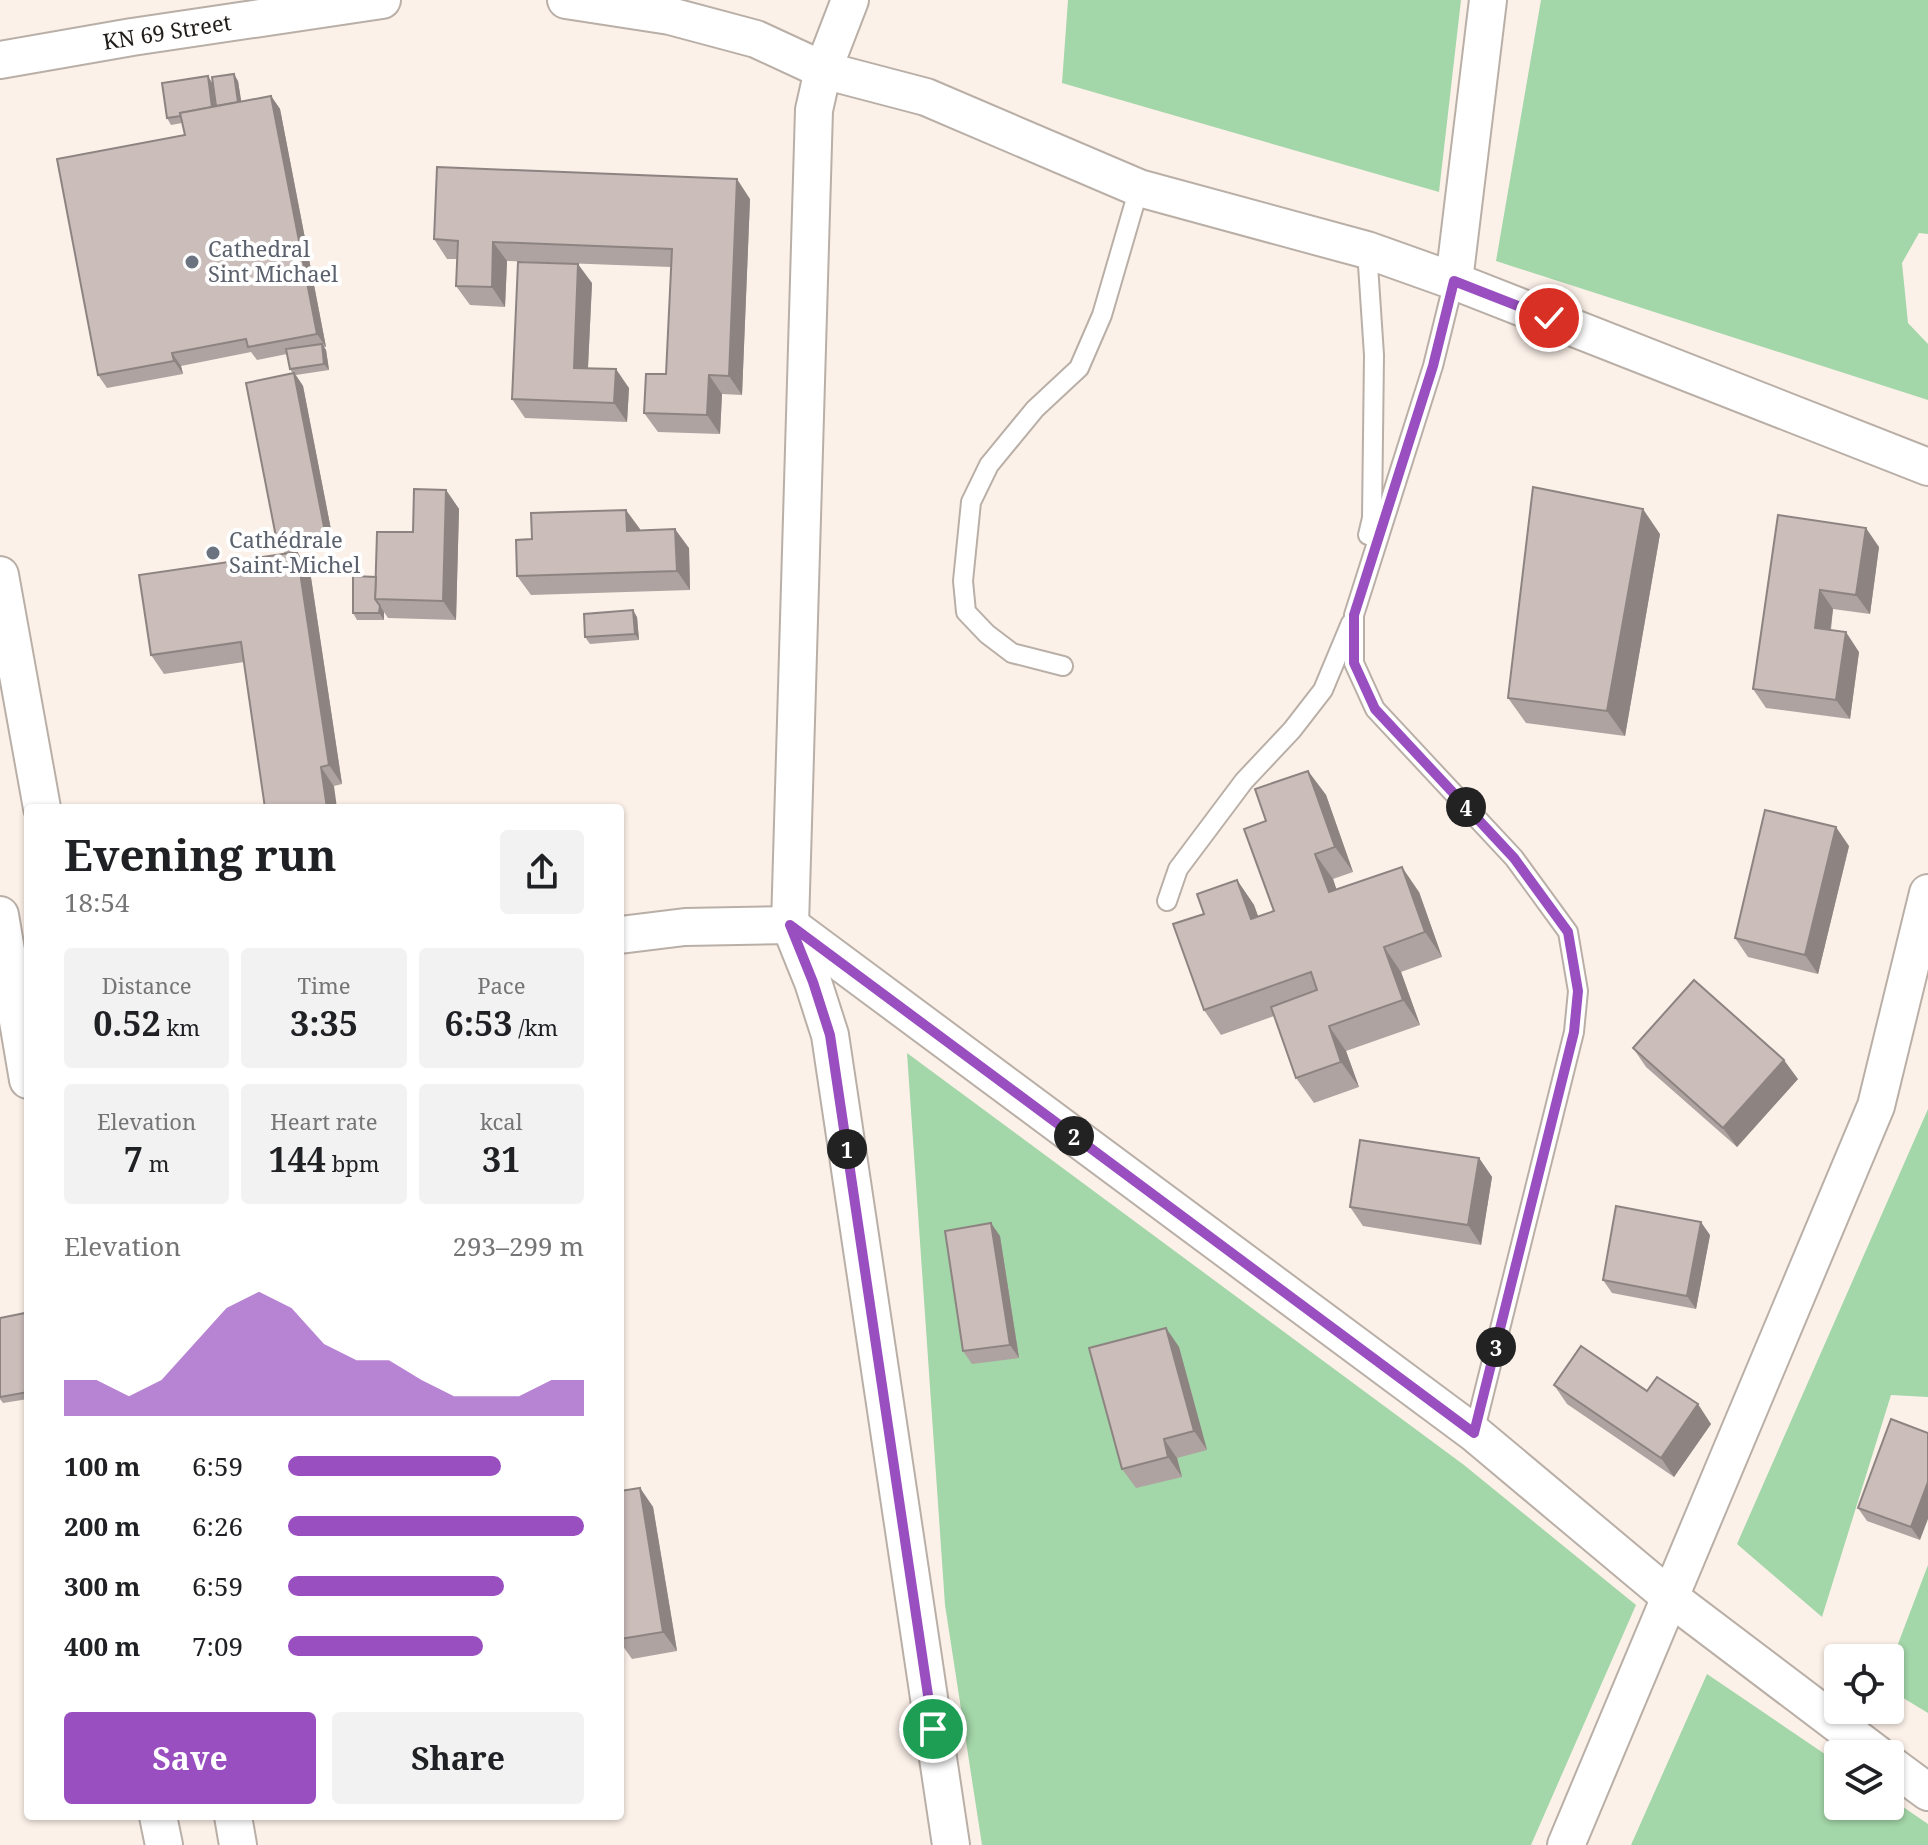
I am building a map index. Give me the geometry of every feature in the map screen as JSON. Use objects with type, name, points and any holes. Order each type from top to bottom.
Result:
[{"type":"street","name":"KN 69 Street","points":[[0,60],[382,0]]},
{"type":"street","points":[[566,0],[670,16],[756,39],[823,70],[926,97],[1139,188],[1367,250],[1454,281],[1928,467]]},
{"type":"street","points":[[850,0],[823,70],[814,110],[790,925],[830,1035],[951,1845]]},
{"type":"street","points":[[1454,281],[1488,0]]},
{"type":"street","points":[[0,575],[41,804]]},
{"type":"street","points":[[1566,1845],[1876,1106],[1928,893]]},
{"type":"street","points":[[0,915],[24,1059]]},
{"type":"street","points":[[624,935],[685,927],[790,925],[1474,1433],[1671,1598],[1859,1740]]},
{"type":"street","points":[[1904,1774],[1928,1792]]},
{"type":"street","points":[[159,1820],[164,1845]]},
{"type":"street","points":[[234,1820],[238,1845]]},
{"type":"lane","points":[[1063,666],[1012,653],[987,634],[966,612],[963,581],[971,502],[989,465],[1035,409],[1079,368],[1102,315],[1139,188]]},
{"type":"lane","points":[[1367,250],[1374,355],[1372,518],[1354,615],[1354,663],[1375,709],[1514,858],[1568,932],[1578,991],[1574,1032],[1474,1433]]},
{"type":"lane","points":[[1167,901],[1178,869],[1244,781],[1292,730],[1323,690],[1354,615],[1433,366],[1454,281]]},
{"type":"green space","points":[[1068,0],[1461,0],[1439,192],[1062,83]]},
{"type":"green space","points":[[1541,0],[1928,0],[1928,234],[1919,233],[1902,263],[1908,323],[1928,344],[1928,400],[1496,261]]},
{"type":"green space","points":[[907,1053],[1464,1465],[1636,1605],[1531,1845],[982,1845],[945,1605]]},
{"type":"green space","points":[[1928,1109],[1928,1397],[1891,1395],[1822,1617],[1737,1544]]},
{"type":"green space","points":[[1928,1565],[1928,1713],[1904,1698],[1904,1644],[1898,1644]]},
{"type":"green space","points":[[1707,1674],[1824,1753],[1824,1820],[1904,1820],[1904,1808],[1928,1824],[1928,1845],[1631,1845]]},
{"type":"building","points":[[234,74],[238,102],[216,106],[212,77]]},
{"type":"building","points":[[208,76],[212,107],[167,118],[162,83]]},
{"type":"building","points":[[271,96],[317,334],[248,347],[246,339],[172,353],[174,361],[98,375],[57,159],[185,135],[180,113]]},
{"type":"building","points":[[437,167],[737,179],[729,376],[709,375],[707,415],[644,413],[646,374],[666,374],[672,249],[493,242],[492,287],[456,286],[458,241],[434,239]]},
{"type":"building","points":[[518,262],[578,264],[574,368],[616,369],[614,403],[512,399]]},
{"type":"building","points":[[322,344],[324,364],[290,369],[286,349]]},
{"type":"building","points":[[294,373],[325,532],[277,542],[246,383]]},
{"type":"building","points":[[1533,487],[1643,509],[1607,711],[1508,698]]},
{"type":"building","points":[[414,489],[446,490],[443,601],[375,599],[377,532],[413,532]]},
{"type":"building","points":[[626,510],[627,531],[675,529],[677,571],[517,576],[516,540],[532,539],[531,513]]},
{"type":"building","points":[[1778,515],[1866,528],[1856,595],[1820,590],[1815,628],[1846,632],[1836,700],[1753,689]]},
{"type":"building","points":[[297,552],[329,765],[321,767],[326,804],[264,804],[241,642],[151,655],[139,575]]},
{"type":"building","points":[[353,576],[376,577],[375,599],[380,606],[379,613],[353,613]]},
{"type":"building","points":[[633,610],[635,634],[585,637],[584,614]]},
{"type":"building","points":[[1308,771],[1335,847],[1315,854],[1329,892],[1402,867],[1425,932],[1384,947],[1403,1000],[1329,1026],[1341,1062],[1296,1078],[1271,1007],[1317,990],[1311,972],[1204,1010],[1173,924],[1204,914],[1197,894],[1237,880],[1251,919],[1274,911],[1244,829],[1266,821],[1255,789]]},
{"type":"building","points":[[1765,810],[1836,827],[1805,955],[1735,938]]},
{"type":"building","points":[[1694,980],[1784,1060],[1723,1128],[1633,1048]]},
{"type":"building","points":[[1360,1140],[1479,1158],[1468,1225],[1350,1207]]},
{"type":"building","points":[[1616,1206],[1701,1222],[1687,1296],[1603,1280]]},
{"type":"building","points":[[991,1223],[1010,1345],[963,1351],[945,1231]]},
{"type":"building","points":[[24,1313],[24,1393],[0,1397],[0,1318]]},
{"type":"building","points":[[1166,1328],[1194,1431],[1164,1439],[1168,1457],[1122,1469],[1089,1348]]},
{"type":"building","points":[[1581,1346],[1647,1391],[1657,1377],[1698,1404],[1661,1458],[1554,1385]]},
{"type":"building","points":[[1891,1419],[1928,1433],[1928,1482],[1911,1527],[1858,1508]]},
{"type":"building","points":[[640,1488],[663,1632],[624,1638],[624,1490]]},
{"type":"place","name":"Cathedral Sint Michael","points":[[192,262]]},
{"type":"place","name":"Cathédrale Saint-Michel","points":[[213,553]]},
{"type":"route","points":[[933,1729],[830,1035],[790,925],[1474,1433],[1574,1032],[1578,991],[1568,932],[1514,858],[1375,709],[1354,663],[1354,615],[1433,366],[1454,281],[1549,318]]}]
